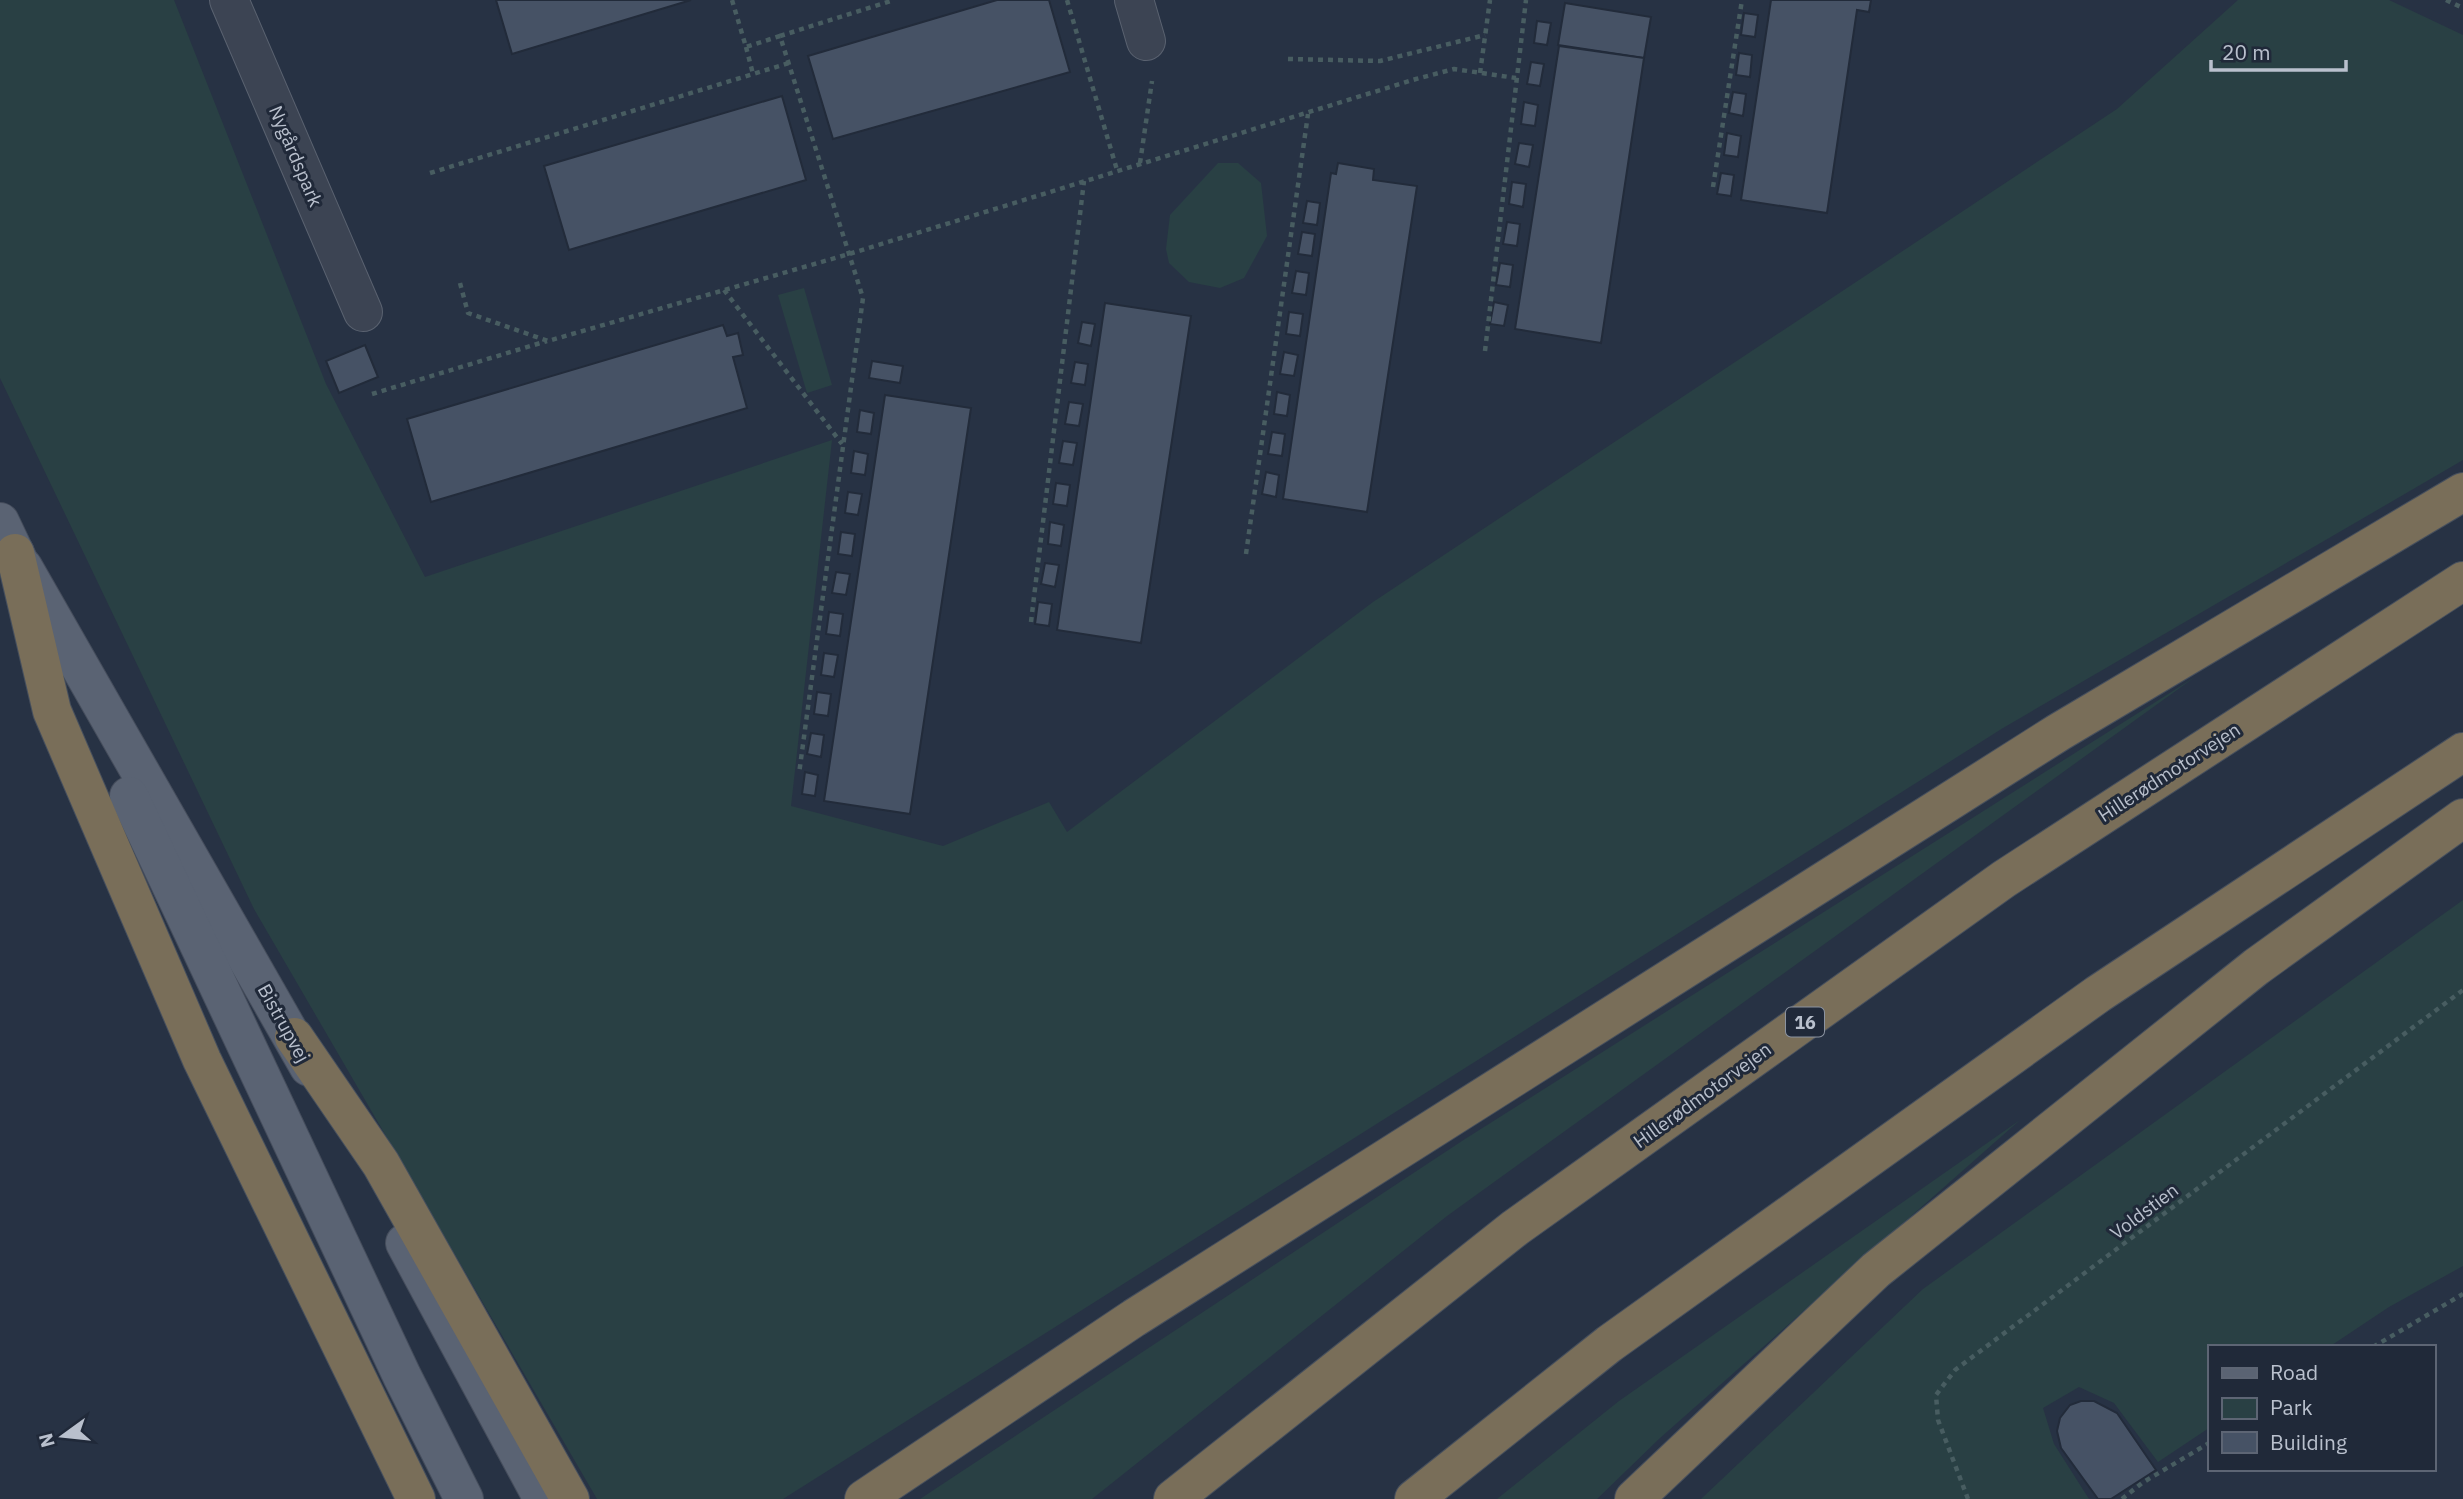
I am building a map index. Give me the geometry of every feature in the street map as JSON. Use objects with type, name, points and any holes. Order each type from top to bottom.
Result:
[{"type":"highway","points":[[864,1499],[1134,1318],[2048,739],[2463,492]]},
{"type":"highway","points":[[7,537],[51,711],[202,1060],[416,1499]]},
{"type":"highway","name":"Hillerødmotorvejen","points":[[1173,1499],[1515,1228],[1993,887],[2463,581]]},
{"type":"highway","points":[[1414,1499],[1609,1345],[2086,1002],[2463,752]]},
{"type":"highway","points":[[1634,1499],[1877,1270],[2256,967],[2463,818]]},
{"type":"highway","points":[[294,1038],[382,1164],[570,1499]]},
{"type":"main road","name":"Bistrupvej","points":[[7,537],[294,1038],[543,1499]]},
{"type":"main road","points":[[7,537],[401,1376],[464,1499]]},
{"type":"street","name":"Nygårdspark","points":[[229,0],[363,312]]},
{"type":"street","points":[[1134,0],[1149,55]]},
{"type":"path","points":[[732,0],[753,74]]},
{"type":"path","points":[[746,47],[894,0]]},
{"type":"path","points":[[1067,0],[1117,170]]},
{"type":"path","points":[[1480,72],[1490,0]]},
{"type":"path","points":[[1485,351],[1526,0]]},
{"type":"path","points":[[1713,187],[1742,0]]},
{"type":"path","points":[[2446,0],[2463,8]]},
{"type":"path","points":[[1288,59],[1380,61],[1485,35]]},
{"type":"path","points":[[780,36],[863,298],[799,774]]},
{"type":"path","points":[[1140,163],[1149,55]]},
{"type":"path","points":[[430,173],[789,63]]},
{"type":"path","points":[[372,394],[849,254],[1454,69],[1516,78]]},
{"type":"path","points":[[1246,554],[1308,114]]},
{"type":"path","points":[[1031,622],[1084,181]]},
{"type":"path","points":[[460,283],[468,313],[548,341]]},
{"type":"path","points":[[724,290],[843,444]]},
{"type":"path","name":"Voldstien","points":[[1968,1499],[1938,1420],[1936,1395],[1955,1370],[2463,990]]},
{"type":"path","points":[[2376,1345],[2463,1294]]},
{"type":"path","points":[[2122,1499],[2142,1483],[2208,1444]]},
{"type":"green space","points":[[0,0],[174,0],[326,384],[425,577],[832,440],[791,806],[943,846],[1049,802],[1067,832],[1373,602],[2117,109],[2238,0],[2389,0],[2463,35],[2463,460],[2003,728],[783,1499],[597,1499],[254,909],[0,378]]},
{"type":"green space","points":[[1218,163],[1238,163],[1261,183],[1267,236],[1244,278],[1220,288],[1189,282],[1169,263],[1166,249],[1170,215]]},
{"type":"green space","points":[[804,288],[832,385],[807,393],[778,295]]},
{"type":"green space","points":[[2195,677],[1447,1216],[1092,1499],[920,1499],[1465,1139]]},
{"type":"green space","points":[[2463,900],[2463,1266],[2389,1307],[2332,1345],[2208,1345],[2208,1429],[2158,1462],[2114,1403],[2079,1387],[2043,1408],[2054,1444],[2089,1499],[1701,1499],[1923,1289]]},
{"type":"green space","points":[[2020,1120],[1660,1438],[1597,1499],[1497,1499],[1619,1401]]},
{"type":"building","points":[[496,0],[691,0],[512,54]]},
{"type":"building","points":[[997,0],[1049,0],[1070,72],[833,139],[808,56]]},
{"type":"building","points":[[1771,0],[1871,0],[1869,12],[1857,10],[1827,213],[1741,200]]},
{"type":"building","points":[[1565,3],[1651,17],[1644,58],[1558,45]]},
{"type":"building","points":[[1744,13],[1758,15],[1755,37],[1741,35]]},
{"type":"building","points":[[1537,21],[1551,23],[1547,45],[1534,43]]},
{"type":"building","points":[[1559,46],[1644,58],[1601,343],[1515,329]]},
{"type":"building","points":[[1739,53],[1752,55],[1750,77],[1736,75]]},
{"type":"building","points":[[1531,62],[1544,64],[1540,86],[1527,84]]},
{"type":"building","points":[[1733,92],[1746,94],[1743,116],[1729,113]]},
{"type":"building","points":[[782,96],[806,180],[569,250],[544,166]]},
{"type":"building","points":[[1524,102],[1538,105],[1535,126],[1521,124]]},
{"type":"building","points":[[1727,133],[1741,136],[1738,157],[1724,155]]},
{"type":"building","points":[[1519,143],[1533,145],[1529,167],[1515,164]]},
{"type":"building","points":[[1338,163],[1374,169],[1373,180],[1417,186],[1367,512],[1283,499],[1331,173],[1336,174]]},
{"type":"building","points":[[1721,173],[1734,175],[1731,196],[1717,194]]},
{"type":"building","points":[[1512,182],[1526,184],[1523,207],[1509,204]]},
{"type":"building","points":[[1307,201],[1320,203],[1317,225],[1303,223]]},
{"type":"building","points":[[1507,222],[1520,224],[1517,246],[1503,244]]},
{"type":"building","points":[[1302,232],[1315,234],[1312,256],[1298,254]]},
{"type":"building","points":[[1500,263],[1513,265],[1510,287],[1496,285]]},
{"type":"building","points":[[1296,271],[1309,273],[1306,295],[1292,293]]},
{"type":"building","points":[[1494,302],[1508,305],[1504,326],[1490,324]]},
{"type":"building","points":[[1105,303],[1191,316],[1141,643],[1057,630]]},
{"type":"building","points":[[1289,312],[1303,314],[1300,336],[1286,334]]},
{"type":"building","points":[[1082,322],[1095,324],[1091,346],[1078,343]]},
{"type":"building","points":[[723,325],[727,336],[738,333],[743,355],[733,357],[747,408],[431,502],[407,419]]},
{"type":"building","points":[[365,345],[378,377],[339,393],[326,361]]},
{"type":"building","points":[[1284,352],[1298,355],[1294,376],[1280,374]]},
{"type":"building","points":[[872,361],[903,366],[900,383],[869,378]]},
{"type":"building","points":[[1075,362],[1088,364],[1085,385],[1071,383]]},
{"type":"building","points":[[1277,392],[1290,395],[1287,416],[1274,414]]},
{"type":"building","points":[[885,395],[971,408],[910,814],[824,801]]},
{"type":"building","points":[[1069,402],[1083,404],[1079,426],[1065,424]]},
{"type":"building","points":[[860,410],[874,413],[871,434],[857,432]]},
{"type":"building","points":[[1272,432],[1285,434],[1282,456],[1268,454]]},
{"type":"building","points":[[1063,441],[1077,443],[1073,465],[1059,463]]},
{"type":"building","points":[[854,451],[868,454],[865,475],[851,473]]},
{"type":"building","points":[[1266,472],[1279,475],[1276,497],[1262,494]]},
{"type":"building","points":[[1056,483],[1070,485],[1067,506],[1053,504]]},
{"type":"building","points":[[848,492],[862,494],[858,515],[845,513]]},
{"type":"building","points":[[1050,522],[1064,525],[1061,546],[1048,544]]},
{"type":"building","points":[[841,532],[855,534],[852,556],[838,554]]},
{"type":"building","points":[[1045,563],[1059,565],[1055,587],[1041,584]]},
{"type":"building","points":[[836,572],[850,574],[846,595],[832,593]]},
{"type":"building","points":[[1038,602],[1052,604],[1049,626],[1035,624]]},
{"type":"building","points":[[829,612],[843,614],[840,636],[826,634]]},
{"type":"building","points":[[824,653],[838,655],[834,677],[821,675]]},
{"type":"building","points":[[817,692],[831,694],[828,716],[814,714]]},
{"type":"building","points":[[811,733],[824,735],[821,757],[807,754]]},
{"type":"building","points":[[805,772],[818,775],[815,796],[802,794]]},
{"type":"building","points":[[2081,1401],[2094,1401],[2117,1413],[2156,1470],[2111,1499],[2098,1499],[2061,1448],[2057,1431],[2060,1418],[2070,1405]]}]
